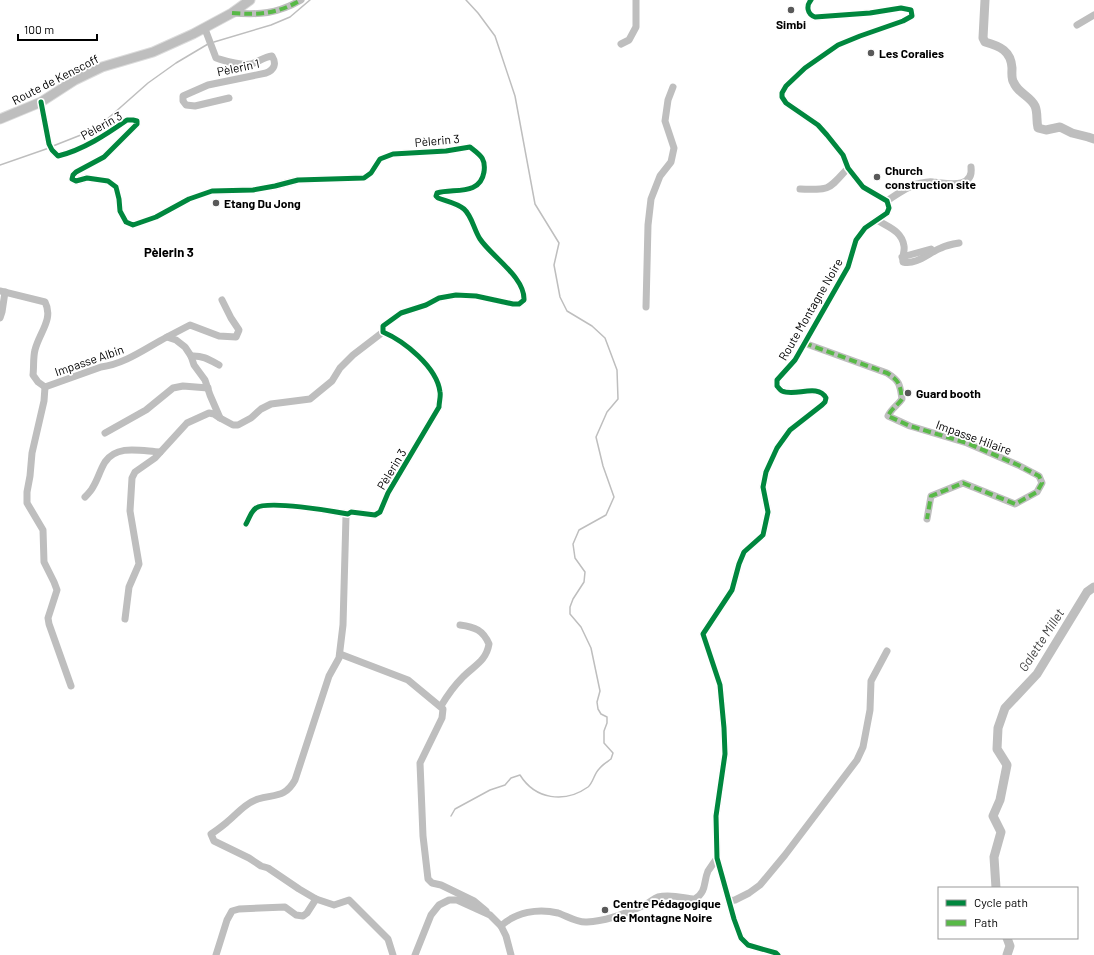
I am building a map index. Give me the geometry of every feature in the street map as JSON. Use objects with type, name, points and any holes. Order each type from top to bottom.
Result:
[{"type":"main road","name":"Route de Kenscoff","points":[[0,119],[41,102],[75,80],[102,67],[153,52],[205,29],[250,0]]},
{"type":"street","points":[[232,13],[256,15],[270,13],[288,7],[301,0]]},
{"type":"street","points":[[621,44],[629,40],[636,27],[636,0]]},
{"type":"street","points":[[811,0],[808,3],[808,10],[810,14],[815,16],[870,13],[901,8],[911,10],[912,13],[912,16],[903,21],[838,45],[806,68],[786,86],[782,93],[782,97],[786,103],[818,125],[843,155],[848,168],[863,187],[887,201],[915,184],[931,182],[956,184],[965,182],[970,178],[972,173],[971,167]]},
{"type":"street","points":[[1077,25],[1094,15]]},
{"type":"street","name":"Pèlerin 1","points":[[205,29],[216,58],[243,65],[251,64],[266,57],[272,56],[275,60],[275,65],[271,71],[266,73],[208,85],[183,96],[183,100],[186,105],[195,106],[229,98]]},
{"type":"street","points":[[646,307],[648,225],[651,199],[660,176],[671,162],[674,148],[665,121],[668,100],[673,87]]},
{"type":"street","name":"Pèlerin 3","points":[[41,102],[50,147],[58,156],[92,142],[127,120],[137,121],[134,129],[125,135],[104,157],[76,172],[72,179],[76,181],[87,178],[108,181],[116,187],[120,211],[126,222],[133,225],[156,217],[189,199],[212,191],[253,190],[298,180],[364,178],[371,173],[380,159],[393,154],[446,151],[470,147],[482,157],[484,166],[483,178],[477,185],[470,189],[443,191],[437,193],[436,196],[464,209],[473,223],[479,238],[514,276],[524,293],[524,300],[520,304],[513,304],[476,296],[456,295],[439,298],[426,305],[401,313],[383,326],[383,332],[396,338],[422,359],[434,376],[440,391],[439,407],[388,493],[380,512],[375,514],[351,512],[348,514]]},
{"type":"street","points":[[800,189],[828,189],[848,168]]},
{"type":"street","name":"Route Montagne Noire","points":[[778,955],[776,953],[748,945],[741,938],[734,919],[717,858],[716,816],[725,754],[724,728],[720,685],[703,634],[732,590],[738,564],[744,552],[763,535],[768,512],[763,488],[766,472],[777,448],[790,430],[825,402],[826,398],[824,394],[818,391],[782,391],[777,386],[777,380],[795,360],[848,267],[856,240],[865,228],[887,213],[889,208],[887,201]]},
{"type":"street","points":[[877,220],[895,230],[902,238],[905,248],[902,257],[903,262],[916,262],[925,255],[941,247],[960,243]]},
{"type":"street","points":[[902,257],[935,248]]},
{"type":"street","points":[[0,318],[2,312],[2,292]]},
{"type":"street","name":"Impasse Albin","points":[[2,292],[45,302],[48,309],[48,319],[35,350],[33,375],[38,382],[45,387],[101,367],[121,362],[190,326],[219,336],[236,337],[239,330],[222,300]]},
{"type":"street","points":[[125,619],[129,587],[139,564],[130,511],[132,478],[135,472],[155,458],[187,423],[209,413],[214,414],[228,423],[238,425],[251,418],[261,409],[272,404],[310,399],[332,381],[340,368],[353,355],[383,332]]},
{"type":"street","points":[[168,337],[176,340],[191,356],[194,365],[205,380],[220,418]]},
{"type":"street","name":"Impasse Hilaire","points":[[804,343],[887,373],[895,378],[900,384],[902,399],[898,406],[890,411],[888,416],[910,426],[967,443],[1018,465],[1039,476],[1042,483],[1037,492],[1015,504],[963,483],[931,496],[927,518]]},
{"type":"street","points":[[191,356],[197,355],[205,357],[219,365]]},
{"type":"street","points":[[105,433],[146,410],[173,388],[183,386],[208,388]]},
{"type":"street","points":[[45,387],[44,401],[32,453],[26,498],[27,503],[43,530],[44,562],[57,590],[48,618],[49,624],[71,686]]},
{"type":"street","points":[[86,497],[93,487],[105,461],[113,454],[118,451],[130,450],[160,452]]},
{"type":"street","points":[[246,524],[252,511],[256,508],[269,505],[320,508],[348,514],[346,516],[343,625],[340,654],[329,676],[295,780],[290,788],[279,794],[258,799],[243,806],[227,822],[211,834],[214,841],[249,858],[261,866],[268,868],[316,899],[334,905],[349,900],[388,939],[393,955]]},
{"type":"street","points":[[441,706],[461,678],[485,657],[488,651],[489,644],[482,633],[473,627],[460,626]]},
{"type":"street","points":[[729,901],[735,900],[760,886],[857,760],[863,747],[870,710],[871,681],[887,651]]},
{"type":"street","points":[[340,654],[408,680],[443,709],[442,718],[420,763],[423,836],[428,879],[432,884],[441,885],[474,901],[490,915],[501,926],[506,936],[511,955]]},
{"type":"street","points":[[501,926],[506,921],[527,912],[544,911],[558,913],[585,922],[616,916],[644,905],[658,897],[678,895],[695,899],[700,896],[708,872],[717,858]]},
{"type":"street","points":[[216,955],[227,920],[232,911],[239,909],[285,907],[296,915],[303,916],[307,913],[316,899]]},
{"type":"street","points":[[415,955],[431,915],[439,905],[449,900],[457,900],[490,915]]},
{"type":"waterway","points":[[214,42],[271,25],[290,17],[310,0]]},
{"type":"waterway","points":[[451,816],[455,809],[490,790],[505,785],[511,778],[520,775],[526,783],[542,794],[560,797],[569,796],[588,787],[597,771],[611,759],[613,753],[604,743],[604,731],[607,723],[607,717],[601,714],[598,709],[597,702],[600,691],[591,648],[581,627],[570,614],[570,607],[573,599],[584,582],[585,572],[575,558],[573,544],[579,530],[606,515],[614,497],[603,466],[596,437],[607,412],[618,399],[617,370],[605,338],[592,326],[567,311],[560,297],[554,265],[559,243],[535,204],[515,96],[495,36],[466,0]]},
{"type":"waterway","name":"Galette Millet","points":[[985,0],[983,38],[985,42],[995,45],[1007,53],[1011,62],[1013,81],[1018,89],[1035,106],[1038,128],[1046,130],[1060,127],[1072,133],[1094,139]]},
{"type":"waterway","points":[[53,146],[96,129],[148,83],[176,63],[208,44]]},
{"type":"waterway","points":[[0,165],[49,148]]},
{"type":"waterway","name":"Galette Millet","points":[[996,887],[994,857],[1001,832],[993,816],[1000,800],[1007,765],[997,749],[998,728],[1005,708],[1037,674],[1087,592],[1094,587]]},
{"type":"waterway","name":"Galette Millet","points":[[1007,939],[1010,946],[1007,955]]},
{"type":"marked path","points":[[232,13],[251,14],[276,11],[301,0]]},
{"type":"marked path","points":[[804,343],[887,373],[895,378],[900,387],[902,399],[888,416],[910,426],[967,443],[1018,465],[1039,476],[1042,483],[1037,492],[1015,504],[963,483],[931,496],[927,519]]},
{"type":"cycle path","points":[[778,955],[776,953],[748,945],[741,938],[734,919],[717,858],[716,816],[725,754],[724,728],[720,685],[703,634],[732,590],[744,552],[763,535],[768,512],[763,487],[766,472],[777,448],[790,430],[825,402],[826,398],[818,391],[793,393],[782,391],[777,386],[777,380],[795,360],[848,267],[856,240],[865,228],[887,213],[889,208],[887,201],[863,187],[848,168],[843,155],[827,135],[818,125],[786,103],[782,97],[782,93],[786,86],[805,68],[838,45],[903,21],[912,16],[911,10],[901,8],[870,13],[815,17],[812,16],[808,10],[808,5],[811,0]]},
{"type":"cycle path","points":[[41,102],[49,144],[58,156],[86,146],[127,120],[137,121],[137,124],[104,157],[76,172],[72,179],[76,181],[87,178],[108,181],[116,187],[120,211],[126,222],[133,225],[156,217],[189,199],[212,191],[253,190],[298,180],[364,178],[371,173],[380,159],[393,154],[446,151],[470,147],[482,157],[484,172],[482,180],[477,185],[465,190],[437,193],[436,196],[458,205],[467,212],[476,232],[485,246],[514,275],[523,292],[524,300],[519,304],[513,304],[476,296],[456,295],[439,298],[426,305],[401,313],[383,326],[383,332],[409,348],[426,364],[438,383],[440,395],[439,407],[388,493],[380,512],[375,515],[351,512],[348,514],[300,507],[273,505],[254,509],[246,524]]},
{"type":"place","name":"Simbi","points":[[791,10]]},
{"type":"place","name":"Les Coralies","points":[[871,53]]},
{"type":"place","name":"Church construction site","points":[[877,177]]},
{"type":"place","name":"Etang Du Jong","points":[[216,203]]},
{"type":"place","name":"Guard booth","points":[[908,393]]},
{"type":"place","name":"Centre Pédagogique de Montagne Noire","points":[[605,910]]},
{"type":"district","name":"Pèlerin 3","points":[[169,252]]}]
